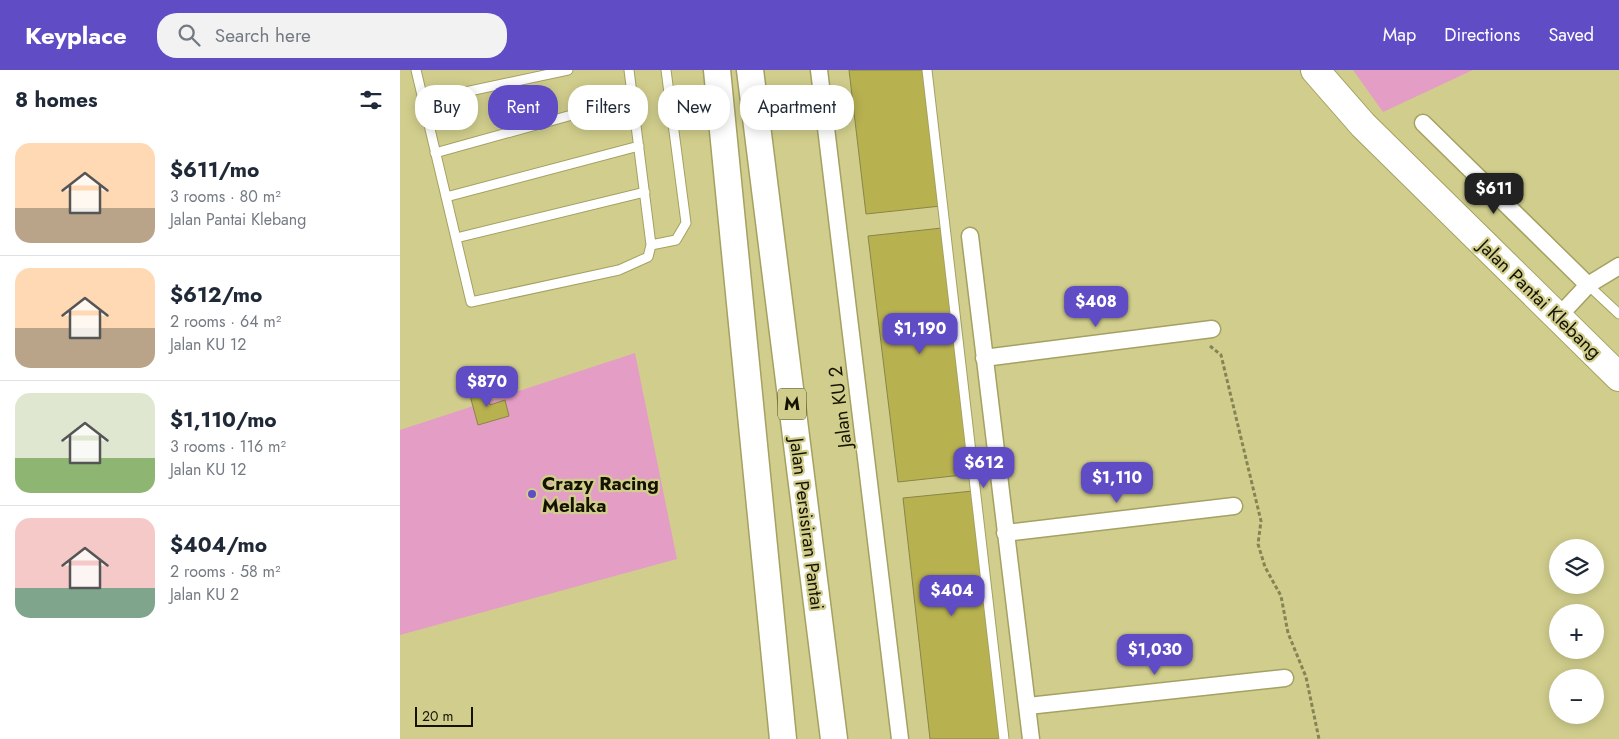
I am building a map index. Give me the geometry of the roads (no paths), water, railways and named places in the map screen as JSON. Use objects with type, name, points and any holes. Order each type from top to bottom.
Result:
[{"type":"highway","name":"Jalan Pantai Klebang","points":[[1315,70],[1363,125],[1619,377]]},
{"type":"main road","name":"M","points":[[716,70],[783,739]]},
{"type":"main road","name":"Jalan Persisiran Pantai","points":[[750,70],[752,85]]},
{"type":"main road","points":[[755,70],[755,85]]},
{"type":"main road","name":"Jalan Persisiran Pantai","points":[[758,130],[834,739]]},
{"type":"street","name":"Jalan KU 2","points":[[819,70],[900,739]]},
{"type":"street","points":[[1423,123],[1588,285]]},
{"type":"street","points":[[970,236],[1031,739]]},
{"type":"street","points":[[1558,317],[1588,285],[1619,266]]},
{"type":"street","points":[[984,358],[1212,329]]},
{"type":"street","points":[[1005,533],[1234,506]]},
{"type":"street","points":[[1028,706],[1285,678]]},
{"type":"lane","points":[[416,70],[419,85]]},
{"type":"lane","points":[[478,89],[568,70]]},
{"type":"lane","points":[[630,70],[632,85]]},
{"type":"lane","points":[[651,246],[676,240],[686,223],[666,70]]},
{"type":"lane","points":[[927,70],[1004,739]]},
{"type":"lane","points":[[435,152],[568,116]]},
{"type":"lane","points":[[430,130],[471,302],[619,270],[648,257],[651,246],[637,130]]},
{"type":"lane","points":[[446,197],[639,146]]},
{"type":"lane","points":[[456,238],[645,192]]},
{"type":"lane","points":[[1588,285],[1619,314]]},
{"type":"place","name":"Crazy Racing Melaka","points":[[532,494]]}]
